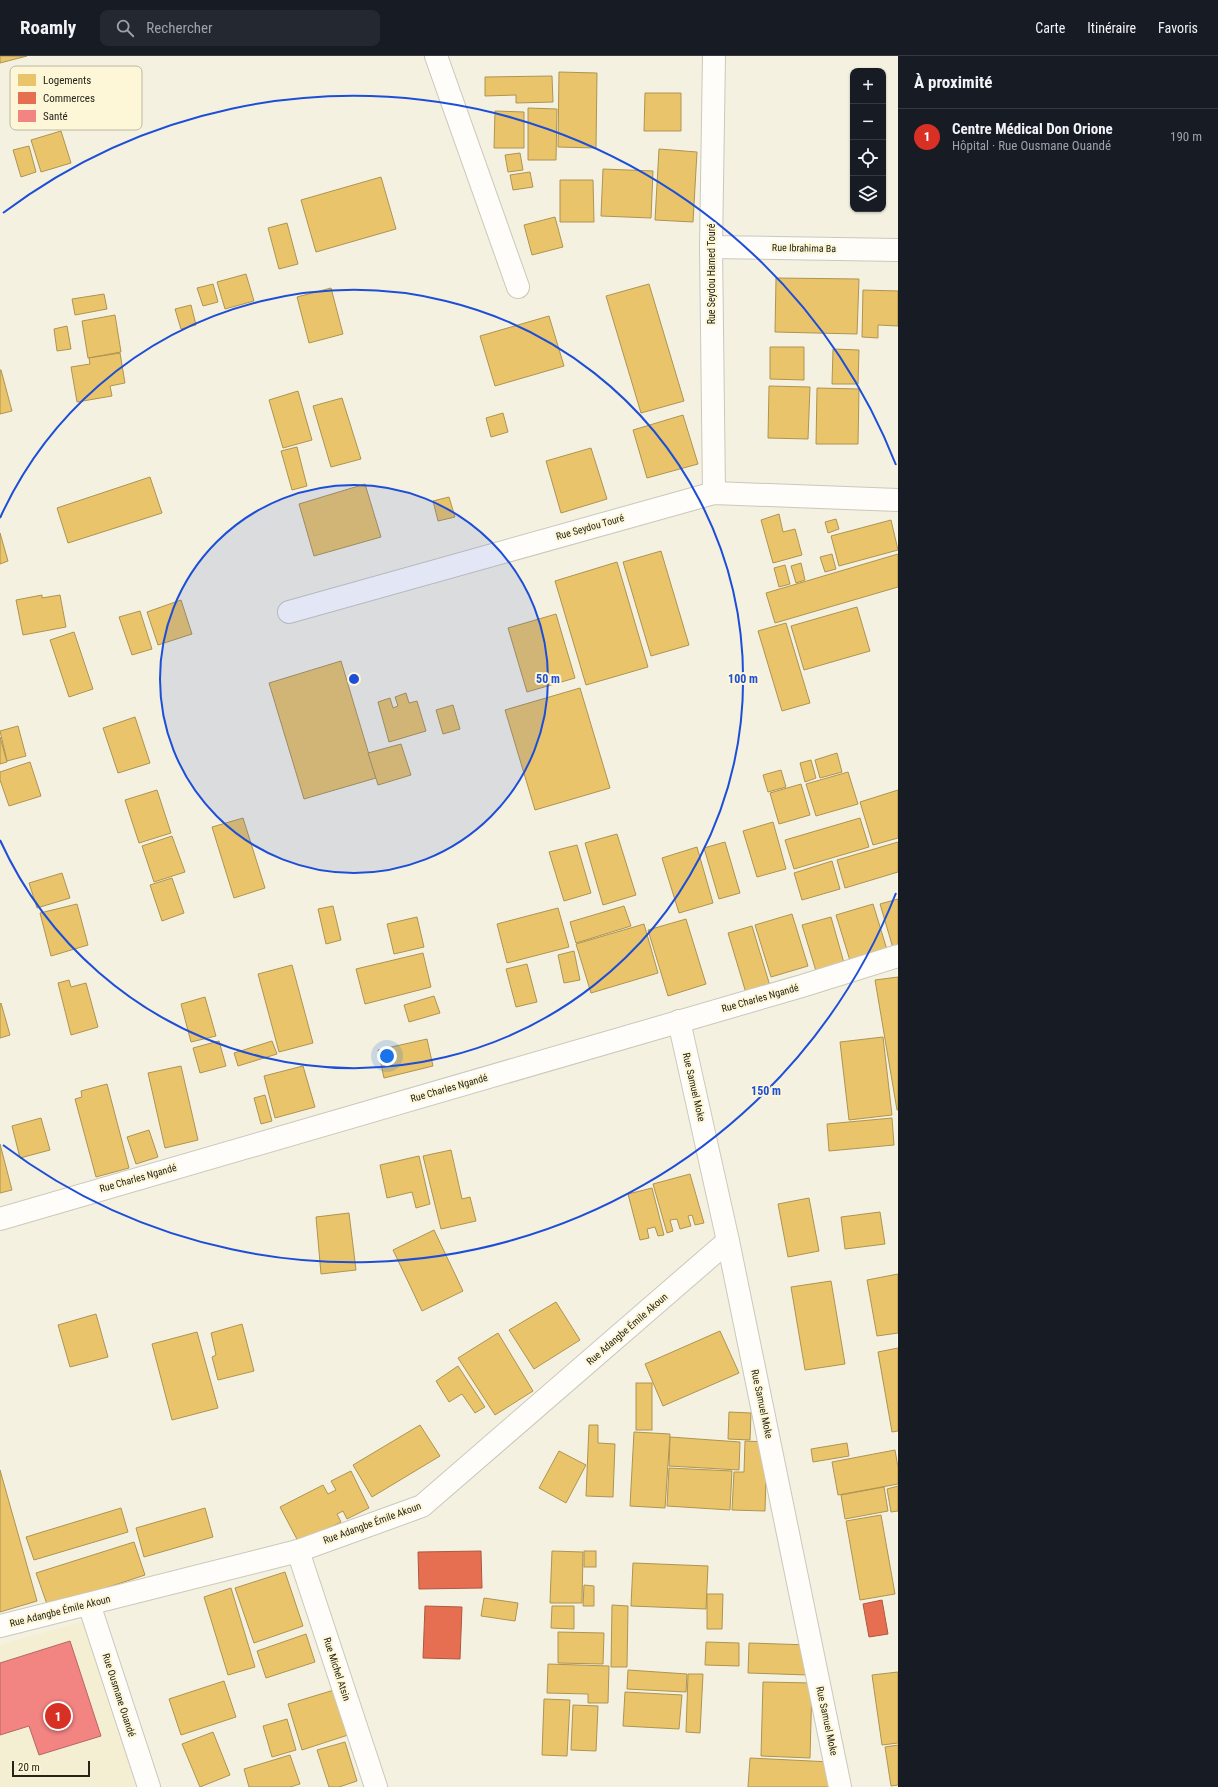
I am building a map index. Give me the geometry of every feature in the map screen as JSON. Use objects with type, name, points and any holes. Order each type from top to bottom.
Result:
[{"type":"street","points":[[436,56],[518,287]]},
{"type":"street","name":"Rue Seydou Hamed Touré","points":[[714,56],[710,247],[714,492]]},
{"type":"street","name":"Rue Ibrahima Ba","points":[[710,247],[898,250]]},
{"type":"street","name":"Rue Seydou Touré","points":[[289,612],[714,492],[898,500]]},
{"type":"street","name":"Rue Charles Ngandé","points":[[0,1218],[802,986],[898,956]]},
{"type":"street","name":"Rue Samuel Moke","points":[[679,1021],[728,1241],[840,1787]]},
{"type":"street","name":"Rue Adangbe Émile Akoun","points":[[0,1626],[298,1551],[422,1506],[728,1241]]},
{"type":"street","name":"Rue Michel Atsin","points":[[298,1551],[376,1787]]},
{"type":"street","name":"Rue Ousmane Ouandé","points":[[89,1604],[150,1787]]},
{"type":"shaded area","points":[[88,1620],[135,1787],[0,1787],[0,1645]]},
{"type":"building: Logements","points":[[0,56],[27,56],[0,63]]},
{"type":"building: Logements","points":[[559,72],[597,73],[596,148],[558,147]]},
{"type":"building: Logements","points":[[552,76],[553,102],[516,103],[516,95],[485,96],[485,77]]},
{"type":"building: Logements","points":[[645,93],[681,93],[681,131],[644,131]]},
{"type":"building: Logements","points":[[528,108],[557,109],[556,160],[528,160]]},
{"type":"building: Logements","points":[[495,111],[524,112],[524,148],[494,148]]},
{"type":"building: Logements","points":[[61,131],[71,163],[41,172],[31,140]]},
{"type":"building: Logements","points":[[29,146],[36,172],[21,177],[13,150]]},
{"type":"building: Logements","points":[[659,149],[697,152],[693,222],[655,220]]},
{"type":"building: Logements","points":[[520,153],[523,170],[508,172],[505,155]]},
{"type":"building: Logements","points":[[603,169],[653,171],[651,218],[601,216]]},
{"type":"building: Logements","points":[[530,172],[533,187],[513,190],[510,175]]},
{"type":"building: Logements","points":[[381,177],[396,229],[316,252],[301,200]]},
{"type":"building: Logements","points":[[560,180],[593,180],[594,222],[560,222]]},
{"type":"building: Logements","points":[[555,217],[563,247],[532,255],[524,225]]},
{"type":"building: Logements","points":[[287,223],[298,264],[279,269],[268,228]]},
{"type":"building: Logements","points":[[246,274],[254,301],[225,309],[217,282]]},
{"type":"building: Logements","points":[[776,278],[859,279],[857,334],[775,332]]},
{"type":"building: Logements","points":[[213,284],[218,302],[203,306],[197,288]]},
{"type":"building: Logements","points":[[649,284],[684,401],[641,413],[606,296]]},
{"type":"building: Logements","points":[[331,288],[343,334],[309,343],[297,297]]},
{"type":"building: Logements","points":[[863,290],[898,291],[898,326],[878,325],[878,338],[862,337]]},
{"type":"building: Logements","points":[[104,294],[107,309],[75,315],[72,299]]},
{"type":"building: Logements","points":[[191,305],[196,325],[181,329],[175,309]]},
{"type":"building: Logements","points":[[115,315],[121,352],[88,358],[82,321]]},
{"type":"building: Logements","points":[[549,316],[564,366],[495,386],[480,336]]},
{"type":"building: Logements","points":[[67,326],[71,349],[57,351],[54,329]]},
{"type":"building: Logements","points":[[770,347],[804,347],[804,380],[770,379]]},
{"type":"building: Logements","points":[[833,349],[859,350],[858,384],[832,384]]},
{"type":"building: Logements","points":[[120,353],[125,383],[110,386],[112,396],[77,402],[71,367],[90,364],[89,358]]},
{"type":"building: Logements","points":[[0,370],[12,411],[0,414]]},
{"type":"building: Logements","points":[[769,386],[810,387],[808,439],[768,438]]},
{"type":"building: Logements","points":[[817,388],[859,389],[858,444],[816,444]]},
{"type":"building: Logements","points":[[298,391],[312,440],[283,448],[269,400]]},
{"type":"building: Logements","points":[[342,398],[361,459],[331,467],[313,406]]},
{"type":"building: Logements","points":[[503,413],[508,432],[491,437],[486,418]]},
{"type":"building: Logements","points":[[683,415],[698,464],[647,478],[633,430]]},
{"type":"building: Logements","points":[[297,447],[307,486],[292,490],[281,451]]},
{"type":"building: Logements","points":[[591,448],[607,499],[561,513],[546,461]]},
{"type":"building: Logements","points":[[150,477],[162,513],[68,543],[57,508]]},
{"type":"building: Logements","points":[[365,484],[381,537],[314,556],[299,504]]},
{"type":"building: Logements","points":[[449,497],[455,517],[438,521],[433,501]]},
{"type":"building: Logements","points":[[779,514],[783,532],[795,529],[802,555],[773,563],[761,520]]},
{"type":"building: Logements","points":[[836,519],[839,529],[828,533],[825,522]]},
{"type":"building: Logements","points":[[891,520],[898,550],[839,566],[831,536]]},
{"type":"building: Logements","points":[[0,533],[8,561],[0,564]]},
{"type":"building: Logements","points":[[661,551],[689,645],[651,656],[623,562]]},
{"type":"building: Logements","points":[[832,554],[836,569],[825,572],[820,557]]},
{"type":"building: Logements","points":[[898,554],[898,587],[775,623],[766,593]]},
{"type":"building: Logements","points":[[617,562],[648,667],[586,685],[555,581]]},
{"type":"building: Logements","points":[[801,563],[805,580],[796,583],[791,566]]},
{"type":"building: Logements","points":[[785,565],[790,584],[779,587],[774,568]]},
{"type":"building: Logements","points":[[42,595],[42,598],[60,595],[66,627],[23,635],[16,600]]},
{"type":"building: Logements","points":[[181,600],[192,634],[158,645],[147,612]]},
{"type":"building: Logements","points":[[857,607],[870,651],[804,670],[791,626]]},
{"type":"building: Logements","points":[[140,611],[152,649],[132,655],[119,617]]},
{"type":"building: Logements","points":[[556,614],[575,678],[527,692],[508,628]]},
{"type":"building: Logements","points":[[786,623],[810,703],[782,711],[758,631]]},
{"type":"building: Logements","points":[[74,632],[93,689],[69,697],[50,640]]},
{"type":"building: Logements","points":[[341,661],[376,778],[304,799],[269,683]]},
{"type":"building: Logements","points":[[580,688],[610,788],[535,810],[505,710]]},
{"type":"building: Logements","points":[[406,693],[409,703],[417,701],[426,731],[389,742],[378,702],[390,698],[393,708],[398,706],[395,697]]},
{"type":"building: Logements","points":[[453,705],[460,729],[443,734],[436,710]]},
{"type":"building: Logements","points":[[135,717],[150,763],[118,773],[103,728]]},
{"type":"building: Logements","points":[[18,726],[26,756],[7,761],[0,731]]},
{"type":"building: Logements","points":[[0,737],[7,762],[0,764]]},
{"type":"building: Logements","points":[[401,744],[411,775],[378,785],[368,753]]},
{"type":"building: Logements","points":[[837,753],[842,772],[820,778],[815,760]]},
{"type":"building: Logements","points":[[811,760],[816,778],[805,782],[800,763]]},
{"type":"building: Logements","points":[[30,762],[41,796],[9,806],[0,780],[0,772]]},
{"type":"building: Logements","points":[[781,770],[786,787],[768,792],[763,775]]},
{"type":"building: Logements","points":[[848,772],[858,804],[816,816],[806,784]]},
{"type":"building: Logements","points":[[801,784],[810,815],[779,824],[770,793]]},
{"type":"building: Logements","points":[[157,790],[171,833],[139,843],[125,800]]},
{"type":"building: Logements","points":[[898,790],[898,838],[873,845],[860,802]]},
{"type":"building: Logements","points":[[243,818],[265,888],[234,898],[212,827]]},
{"type":"building: Logements","points":[[860,818],[869,847],[794,869],[785,840]]},
{"type":"building: Logements","points":[[773,822],[786,869],[757,877],[743,831]]},
{"type":"building: Logements","points":[[617,834],[636,895],[603,905],[585,843]]},
{"type":"building: Logements","points":[[172,836],[185,872],[154,882],[142,846]]},
{"type":"building: Logements","points":[[725,842],[740,893],[719,899],[704,848]]},
{"type":"building: Logements","points":[[898,842],[898,872],[845,888],[837,860]]},
{"type":"building: Logements","points":[[577,845],[591,893],[564,901],[549,852]]},
{"type":"building: Logements","points":[[697,847],[713,903],[679,913],[662,858]]},
{"type":"building: Logements","points":[[832,861],[840,889],[802,900],[794,873]]},
{"type":"building: Logements","points":[[62,873],[70,898],[37,908],[29,883]]},
{"type":"building: Logements","points":[[172,878],[184,913],[162,921],[150,885]]},
{"type":"building: Logements","points":[[898,899],[898,946],[893,948],[880,904]]},
{"type":"building: Logements","points":[[77,904],[88,945],[51,956],[40,913]]},
{"type":"building: Logements","points":[[873,904],[888,953],[851,964],[836,915]]},
{"type":"building: Logements","points":[[333,906],[341,940],[326,944],[318,909]]},
{"type":"building: Logements","points":[[624,906],[631,926],[576,943],[570,922]]},
{"type":"building: Logements","points":[[558,908],[569,947],[507,963],[497,924]]},
{"type":"building: Logements","points":[[792,914],[808,966],[771,977],[755,925]]},
{"type":"building: Logements","points":[[417,917],[424,947],[394,954],[387,924]]},
{"type":"building: Logements","points":[[831,917],[844,963],[816,971],[802,925]]},
{"type":"building: Logements","points":[[686,919],[706,984],[668,996],[648,930]]},
{"type":"building: Logements","points":[[644,924],[658,973],[591,993],[576,944]]},
{"type":"building: Logements","points":[[752,926],[770,986],[746,993],[728,933]]},
{"type":"building: Logements","points":[[574,951],[580,980],[564,983],[558,955]]},
{"type":"building: Logements","points":[[423,953],[431,987],[365,1004],[356,969]]},
{"type":"building: Logements","points":[[527,964],[537,1002],[516,1007],[506,969]]},
{"type":"building: Logements","points":[[292,965],[313,1043],[279,1052],[258,974]]},
{"type":"building: Logements","points":[[898,977],[898,1110],[897,1110],[875,980]]},
{"type":"building: Logements","points":[[69,980],[71,987],[86,983],[98,1027],[71,1035],[58,983]]},
{"type":"building: Logements","points":[[434,996],[440,1013],[409,1022],[404,1005]]},
{"type":"building: Logements","points":[[205,997],[216,1036],[191,1042],[181,1004]]},
{"type":"building: Logements","points":[[1,1003],[10,1035],[0,1038],[0,1004]]},
{"type":"building: Logements","points":[[883,1037],[892,1115],[849,1120],[840,1042]]},
{"type":"building: Logements","points":[[427,1039],[433,1066],[384,1078],[378,1050]]},
{"type":"building: Logements","points":[[219,1041],[226,1066],[200,1073],[193,1048]]},
{"type":"building: Logements","points":[[272,1041],[277,1054],[238,1066],[234,1053]]},
{"type":"building: Logements","points":[[181,1066],[198,1140],[165,1148],[148,1073]]},
{"type":"building: Logements","points":[[303,1066],[315,1107],[275,1118],[264,1076]]},
{"type":"building: Logements","points":[[107,1084],[129,1168],[96,1177],[75,1099],[82,1097],[81,1091]]},
{"type":"building: Logements","points":[[265,1095],[272,1121],[261,1124],[254,1098]]},
{"type":"building: Logements","points":[[41,1118],[50,1150],[20,1158],[12,1126]]},
{"type":"building: Logements","points":[[892,1118],[894,1145],[829,1151],[827,1124]]},
{"type":"building: Logements","points":[[149,1130],[158,1157],[136,1164],[127,1137]]},
{"type":"building: Logements","points":[[0,1144],[12,1190],[0,1193]]},
{"type":"building: Logements","points":[[451,1150],[462,1199],[470,1197],[476,1221],[441,1229],[423,1156]]},
{"type":"building: Logements","points":[[419,1156],[430,1204],[416,1208],[412,1192],[387,1198],[380,1165]]},
{"type":"building: Logements","points":[[690,1174],[704,1223],[695,1225],[692,1215],[688,1216],[691,1226],[680,1229],[677,1219],[670,1220],[673,1231],[667,1233],[653,1184]]},
{"type":"building: Logements","points":[[652,1188],[664,1235],[658,1236],[655,1227],[647,1229],[649,1238],[640,1240],[628,1194]]},
{"type":"building: Logements","points":[[809,1198],[819,1251],[788,1257],[778,1204]]},
{"type":"building: Logements","points":[[880,1212],[885,1244],[845,1249],[841,1217]]},
{"type":"building: Logements","points":[[349,1213],[356,1270],[321,1274],[316,1217]]},
{"type":"building: Logements","points":[[434,1230],[463,1291],[422,1311],[393,1250]]},
{"type":"building: Logements","points":[[898,1274],[898,1333],[877,1336],[867,1280]]},
{"type":"building: Logements","points":[[831,1281],[845,1364],[805,1370],[791,1287]]},
{"type":"building: Logements","points":[[556,1302],[580,1340],[534,1369],[509,1330]]},
{"type":"building: Logements","points":[[96,1314],[108,1357],[70,1367],[58,1325]]},
{"type":"building: Logements","points":[[242,1324],[254,1371],[218,1380],[212,1357],[216,1355],[211,1333]]},
{"type":"building: Logements","points":[[720,1331],[739,1373],[663,1406],[645,1364]]},
{"type":"building: Logements","points":[[197,1332],[218,1408],[172,1420],[152,1344]]},
{"type":"building: Logements","points":[[498,1333],[533,1391],[495,1415],[458,1358]]},
{"type":"building: Logements","points":[[898,1348],[898,1431],[892,1432],[878,1352]]},
{"type":"building: Logements","points":[[458,1366],[485,1407],[475,1413],[462,1394],[449,1402],[436,1381]]},
{"type":"building: Logements","points":[[636,1383],[652,1383],[652,1430],[636,1430]]},
{"type":"building: Logements","points":[[729,1412],[751,1413],[750,1440],[728,1439]]},
{"type":"building: Logements","points":[[420,1425],[440,1456],[372,1497],[353,1465]]},
{"type":"building: Logements","points":[[589,1425],[598,1425],[598,1443],[615,1444],[613,1497],[586,1496]]},
{"type":"building: Logements","points":[[634,1432],[670,1434],[665,1508],[630,1506]]},
{"type":"building: Logements","points":[[670,1437],[740,1442],[739,1470],[669,1466]]},
{"type":"building: Logements","points":[[745,1441],[767,1442],[765,1511],[732,1510],[734,1472],[744,1472]]},
{"type":"building: Logements","points":[[847,1443],[849,1456],[813,1462],[811,1449]]},
{"type":"building: Logements","points":[[895,1450],[898,1467],[898,1484],[838,1495],[832,1462]]},
{"type":"building: Logements","points":[[559,1451],[586,1465],[566,1503],[539,1488]]},
{"type":"building: Logements","points":[[669,1468],[732,1471],[730,1510],[667,1506]]},
{"type":"building: Logements","points":[[0,1470],[37,1601],[0,1612]]},
{"type":"building: Logements","points":[[351,1471],[369,1508],[347,1519],[343,1511],[337,1514],[341,1522],[299,1543],[280,1507],[323,1485],[328,1494],[336,1490],[331,1481]]},
{"type":"building: Logements","points":[[898,1486],[898,1511],[891,1512],[887,1489]]},
{"type":"building: Logements","points":[[884,1487],[888,1511],[845,1519],[841,1495]]},
{"type":"building: Logements","points":[[121,1508],[128,1532],[34,1560],[26,1537]]},
{"type":"building: Logements","points":[[205,1508],[213,1537],[144,1557],[136,1528]]},
{"type":"building: Logements","points":[[881,1515],[895,1594],[860,1600],[846,1521]]},
{"type":"building: Logements","points":[[134,1542],[145,1575],[48,1607],[36,1573]]},
{"type":"building: Logements","points":[[552,1551],[583,1552],[582,1603],[550,1603]]},
{"type":"building: Logements","points":[[584,1551],[596,1551],[596,1567],[584,1567]]},
{"type":"building: Logements","points":[[633,1563],[708,1566],[706,1609],[631,1606]]},
{"type":"building: Logements","points":[[285,1572],[303,1626],[254,1643],[235,1588]]},
{"type":"building: Logements","points":[[584,1585],[594,1586],[594,1606],[583,1606]]},
{"type":"building: Logements","points":[[231,1588],[255,1667],[228,1675],[204,1597]]},
{"type":"building: Logements","points":[[707,1594],[723,1594],[722,1629],[707,1629]]},
{"type":"building: Logements","points":[[484,1598],[518,1603],[515,1621],[481,1616]]},
{"type":"building: Logements","points":[[612,1605],[628,1606],[627,1667],[611,1667]]},
{"type":"building: Logements","points":[[552,1606],[574,1606],[574,1629],[551,1628]]},
{"type":"building: Logements","points":[[558,1632],[604,1633],[603,1664],[558,1663]]},
{"type":"building: Logements","points":[[306,1634],[315,1662],[266,1678],[257,1651]]},
{"type":"building: Logements","points":[[706,1642],[739,1643],[739,1666],[705,1665]]},
{"type":"building: Logements","points":[[749,1643],[810,1645],[808,1675],[748,1673]]},
{"type":"building: Logements","points":[[548,1664],[609,1666],[608,1703],[588,1703],[588,1694],[547,1693]]},
{"type":"building: Logements","points":[[628,1670],[687,1674],[686,1692],[627,1689]]},
{"type":"building: Logements","points":[[898,1672],[898,1743],[882,1745],[872,1675]]},
{"type":"building: Logements","points":[[688,1674],[703,1674],[700,1733],[686,1732]]},
{"type":"building: Logements","points":[[224,1681],[236,1717],[181,1735],[169,1699]]},
{"type":"building: Logements","points":[[763,1682],[812,1683],[810,1758],[761,1756]]},
{"type":"building: Logements","points":[[334,1690],[348,1735],[302,1750],[288,1704]]},
{"type":"building: Logements","points":[[625,1692],[682,1695],[679,1729],[623,1726]]},
{"type":"building: Logements","points":[[544,1699],[570,1700],[567,1756],[542,1755]]},
{"type":"building: Logements","points":[[573,1705],[598,1706],[596,1751],[571,1750]]},
{"type":"building: Logements","points":[[287,1719],[296,1750],[272,1757],[263,1726]]},
{"type":"building: Logements","points":[[213,1732],[230,1775],[200,1787],[182,1744]]},
{"type":"building: Logements","points":[[345,1742],[357,1781],[339,1787],[329,1787],[317,1750]]},
{"type":"building: Logements","points":[[898,1745],[898,1785],[891,1786],[885,1747]]},
{"type":"building: Logements","points":[[290,1755],[300,1784],[290,1787],[249,1787],[244,1769]]},
{"type":"building: Logements","points":[[750,1758],[831,1762],[830,1787],[748,1787]]},
{"type":"building: Commerces","points":[[481,1551],[482,1588],[419,1589],[418,1552]]},
{"type":"building: Commerces","points":[[882,1600],[888,1634],[869,1637],[863,1604]]},
{"type":"building: Commerces","points":[[425,1606],[462,1607],[460,1659],[423,1658]]},
{"type":"building: Santé","points":[[70,1641],[101,1736],[39,1755],[29,1726],[0,1735],[0,1663]]},
{"type":"place","name":"Centre Médical Don Orione","points":[[58,1716]]}]
